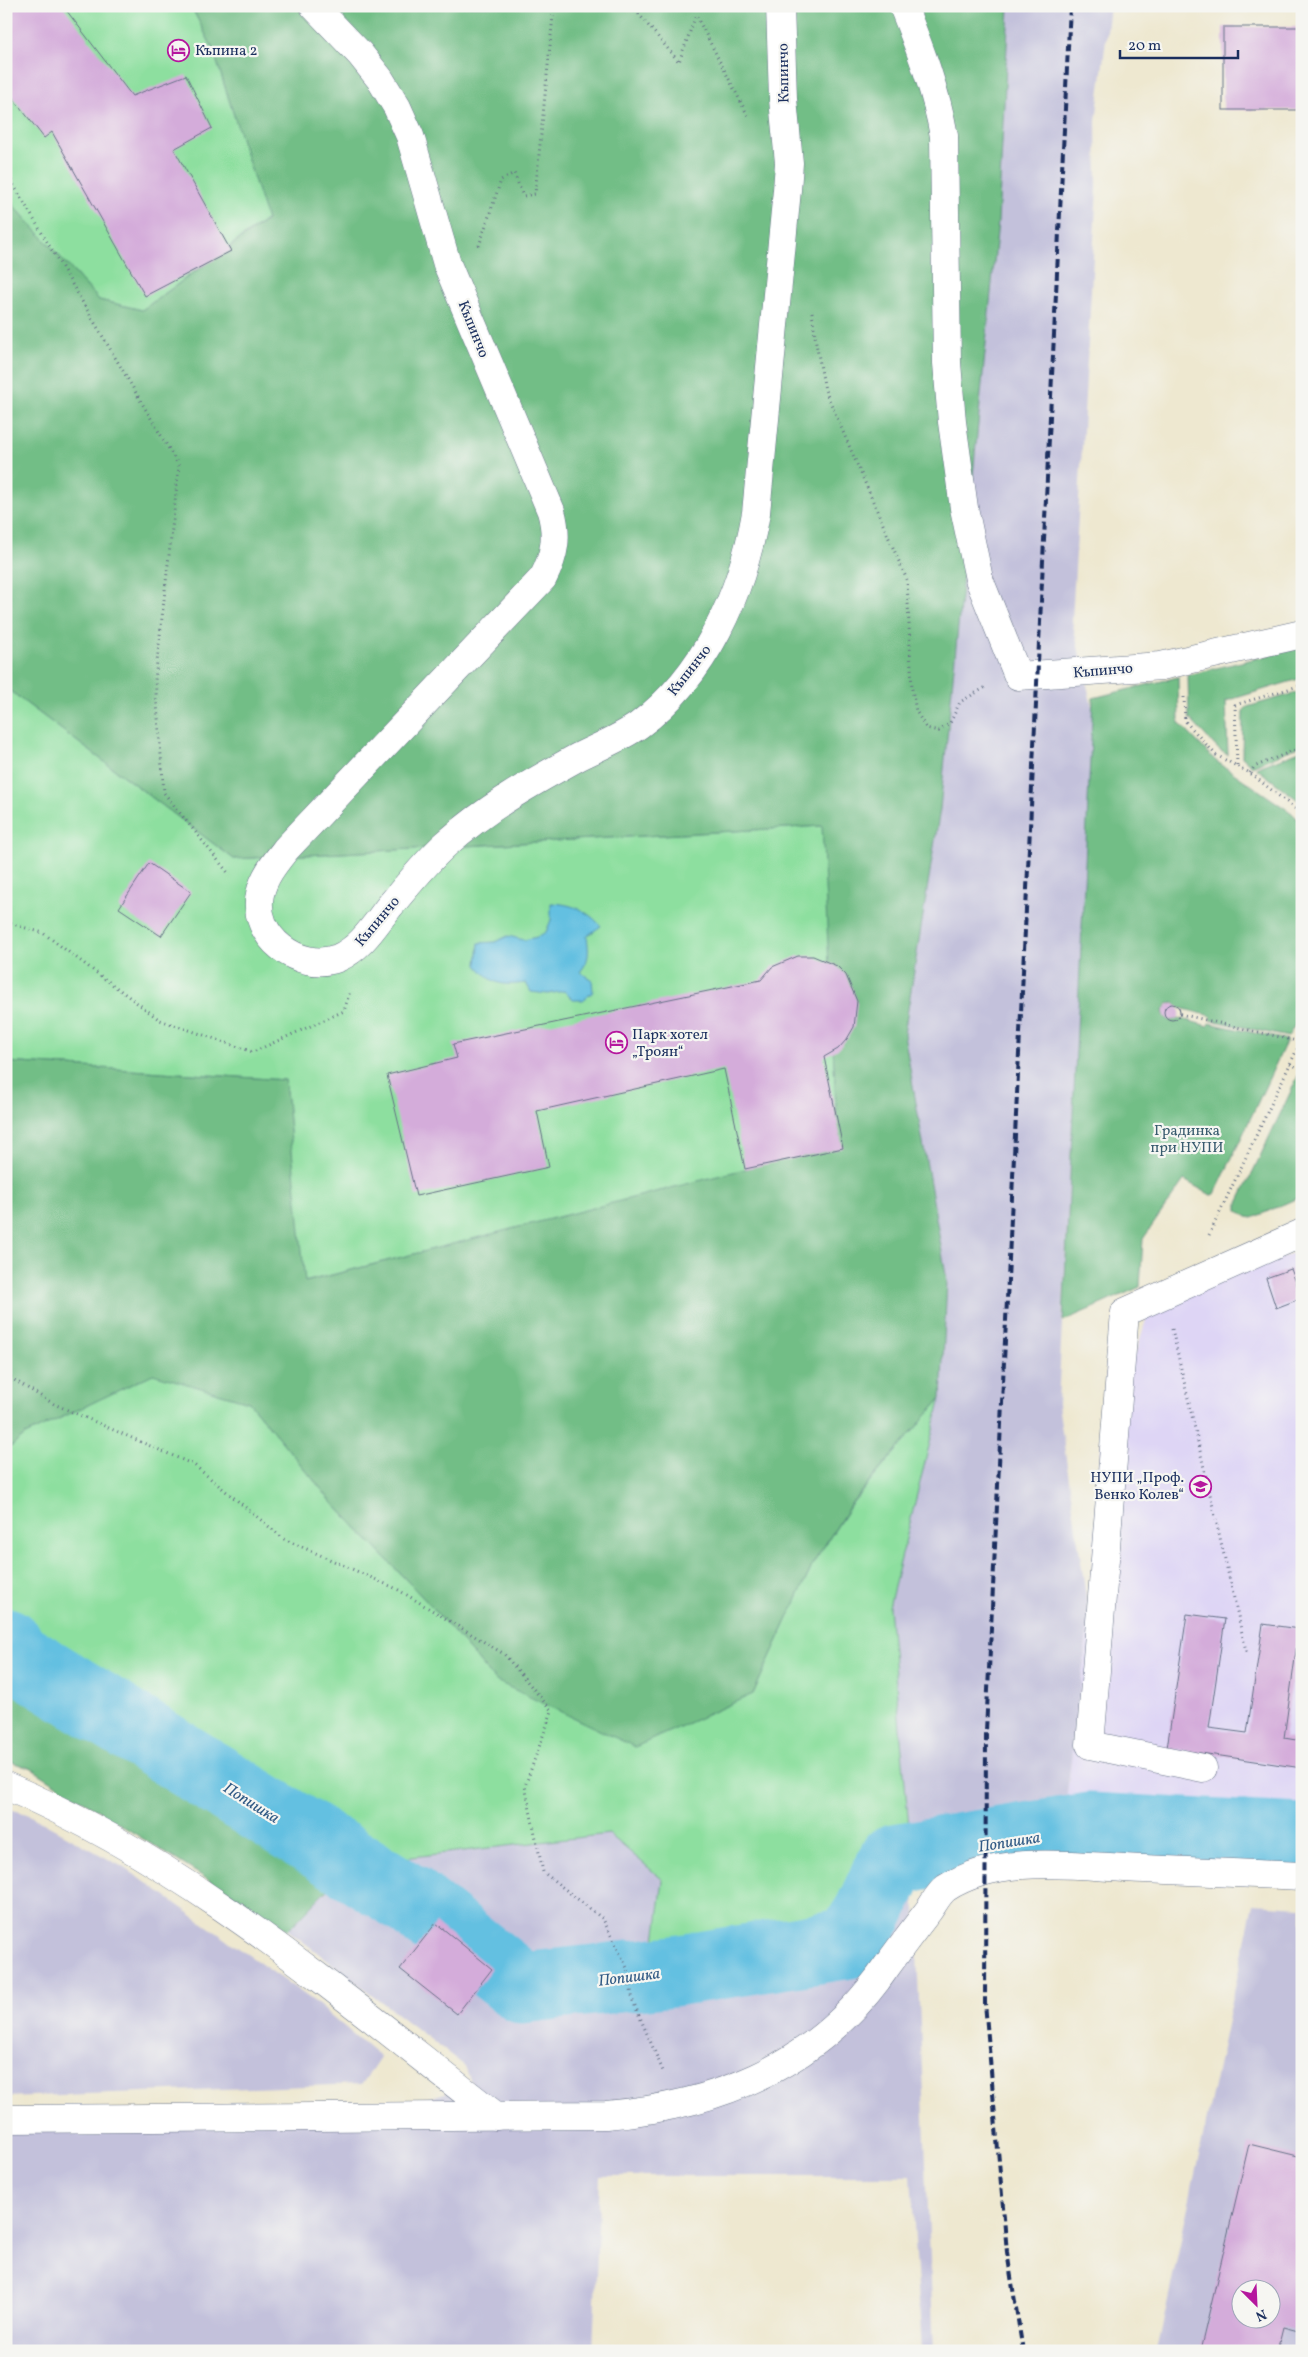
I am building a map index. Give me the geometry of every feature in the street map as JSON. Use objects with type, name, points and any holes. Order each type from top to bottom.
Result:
[{"type":"street","name":"Къпинчо","points":[[314,6],[365,60],[380,79],[397,107],[410,136],[447,264],[551,511],[556,542],[552,562],[544,578],[286,849],[264,880],[260,896],[260,912],[264,927],[273,941],[285,951],[301,959],[318,962],[336,958],[352,950],[365,938],[416,876],[445,845],[477,818],[517,790],[638,725],[688,675],[708,647],[725,615],[750,549],[756,514],[789,163],[783,99],[780,6]]},
{"type":"street","points":[[903,6],[927,66],[944,136],[948,393],[964,508],[979,579],[1018,676]]},
{"type":"street","name":"Къпинчо","points":[[1018,676],[1161,666],[1302,634]]},
{"type":"street","points":[[1203,1768],[1090,1745],[1125,1312],[1302,1233]]},
{"type":"street","points":[[6,1786],[90,1827],[164,1869],[219,1905],[496,2116]]},
{"type":"street","points":[[6,2119],[606,2115],[645,2112],[721,2093],[793,2059],[824,2036],[871,1988],[944,1889],[984,1872],[1031,1865],[1302,1876]]},
{"type":"path","points":[[447,264],[475,257],[501,180],[514,173],[523,196],[535,194],[554,6]]},
{"type":"path","points":[[632,6],[679,62],[696,15],[750,120]]},
{"type":"path","points":[[6,172],[179,466],[155,680],[164,793],[260,912]]},
{"type":"path","points":[[812,306],[816,343],[825,390],[907,580],[912,689],[916,711],[926,728],[939,731],[950,723],[960,702],[982,688],[1018,676]]},
{"type":"path","points":[[1181,661],[1185,721],[1216,756],[1250,773],[1302,814]]},
{"type":"path","points":[[1237,765],[1235,705],[1302,685]]},
{"type":"path","points":[[1250,773],[1254,767],[1302,748]]},
{"type":"path","points":[[6,922],[43,934],[160,1020],[253,1052],[344,1011],[365,938]]},
{"type":"path","points":[[1180,1014],[1301,1040],[1175,1290],[1247,1655]]},
{"type":"path","points":[[1290,1064],[1302,1069]]},
{"type":"path","points":[[6,1375],[54,1404],[194,1465],[284,1539],[397,1589],[504,1654],[552,1711],[525,1786],[543,1872],[603,1919],[627,1968],[633,2001],[677,2105]]},
{"type":"shaded area","points":[[1009,6],[1110,6],[1096,121],[1097,187],[1072,621],[1093,711],[1058,1404],[1089,1617],[1058,1864],[996,1881],[914,1883],[889,1607],[941,1398],[947,1281],[904,1034],[940,809],[998,222]]},
{"type":"shaded area","name":"НУПИ „Проф. Венко Колев“","points":[[1302,1250],[1302,1826],[1064,1816],[1089,1617],[1108,1350],[1135,1355],[1151,1304]]},
{"type":"shaded area","points":[[6,1808],[27,1814],[128,1870],[315,2002],[380,2057],[362,2084],[6,2097]]},
{"type":"shaded area","points":[[609,1834],[663,1880],[654,1956],[813,1940],[873,1901],[914,1883],[934,2351],[922,2351],[911,2176],[600,2176],[593,2351],[6,2351],[6,2124],[418,2101],[472,2085],[465,2066],[288,1930],[352,1864]]},
{"type":"shaded area","points":[[1253,1904],[1302,1907],[1302,2351],[1157,2351]]},
{"type":"green space","points":[[6,6],[191,6],[213,49],[267,219],[142,310],[99,300],[6,197]]},
{"type":"green space","points":[[191,6],[1009,6],[998,222],[940,809],[904,1034],[947,1281],[941,1398],[853,1501],[814,1562],[753,1694],[635,1747],[496,1681],[433,1608],[332,1502],[249,1402],[153,1374],[25,1435],[6,1451],[6,1062],[285,1080],[305,1282],[838,1145],[822,826],[234,859],[6,688],[6,197],[99,300],[142,310],[267,220],[213,49]]},
{"type":"green space","points":[[1302,647],[1302,678],[1226,701],[1228,755],[1219,750],[1189,718],[1188,675]]},
{"type":"green space","name":"Градинка при НУПИ","points":[[1178,677],[1179,723],[1216,761],[1292,813],[1302,824],[1302,924],[1300,945],[1304,988],[1302,1009],[1288,1037],[1210,1020],[1211,1016],[1180,1008],[1174,1003],[1167,1004],[1163,1011],[1165,1017],[1171,1021],[1178,1018],[1208,1026],[1209,1023],[1287,1040],[1215,1194],[1211,1195],[1184,1180],[1143,1239],[1140,1287],[1063,1321],[1093,698]]},
{"type":"green space","points":[[6,688],[234,859],[823,826],[838,1146],[304,1282],[285,1080],[6,1062]]},
{"type":"green space","points":[[1302,691],[1302,745],[1252,766],[1242,757],[1243,711],[1247,707]]},
{"type":"green space","points":[[1302,750],[1302,803],[1256,768]]},
{"type":"green space","points":[[1299,1074],[1302,1075],[1302,1196],[1253,1218],[1247,1217],[1238,1210],[1238,1203]]},
{"type":"green space","points":[[153,1373],[249,1402],[332,1502],[433,1608],[496,1681],[753,1694],[814,1562],[853,1502],[941,1398],[889,1607],[914,1883],[873,1901],[813,1940],[653,1956],[663,1880],[609,1834],[352,1864],[6,1620],[6,1451],[25,1435]]},
{"type":"green space","points":[[6,1620],[352,1864],[288,1930],[32,1769],[6,1760]]},
{"type":"green space","points":[[1064,1816],[1302,1826],[1302,1873],[1058,1864]]},
{"type":"water","points":[[551,903],[579,909],[601,926],[587,936],[588,956],[586,964],[580,972],[592,980],[593,992],[583,1000],[573,1000],[564,991],[548,994],[531,992],[526,983],[498,983],[488,977],[477,965],[479,943],[495,942],[508,936],[524,940],[537,937],[546,932],[551,920]]},
{"type":"building","points":[[6,6],[63,6],[132,96],[186,75],[212,128],[174,149],[231,251],[145,296],[52,132],[44,138],[6,89]]},
{"type":"building","points":[[1223,27],[1302,27],[1302,110],[1223,110]]},
{"type":"building","points":[[149,863],[191,892],[161,936],[119,908]]},
{"type":"building","points":[[798,956],[813,956],[837,966],[846,975],[857,1001],[854,1027],[847,1039],[838,1049],[824,1057],[843,1148],[745,1169],[724,1069],[537,1111],[549,1167],[416,1196],[387,1075],[457,1058],[453,1044],[761,980],[772,967]]},
{"type":"building","points":[[1169,1004],[1175,1004],[1180,1009],[1178,1018],[1169,1020],[1164,1015],[1164,1009]]},
{"type":"building","points":[[1291,1269],[1302,1298],[1276,1308],[1266,1278]]},
{"type":"building","points":[[1187,1614],[1225,1619],[1209,1728],[1247,1733],[1263,1624],[1299,1629],[1284,1738],[1302,1741],[1302,1768],[1167,1748]]},
{"type":"building","points":[[436,1923],[492,1969],[457,2014],[400,1969]]},
{"type":"building","points":[[1249,2144],[1302,2157],[1302,2248],[1298,2263],[1302,2264],[1302,2332],[1283,2327],[1277,2351],[1200,2351]]},
{"type":"waterway","name":"Попишка","points":[[6,1643],[17,1656],[410,1900],[522,1988],[674,1971],[850,1943],[869,1913],[894,1859],[1089,1828],[1302,1839]]},
{"type":"railway","points":[[1023,2351],[1007,2252],[985,2003],[986,1731],[1070,6]]},
{"type":"place","name":"Къпина 2","points":[[179,50]]},
{"type":"place","name":"Парк хотел „Троян“","points":[[616,1043]]},
{"type":"place","name":"НУПИ „Проф. Венко Колев“","points":[[1200,1486]]}]
